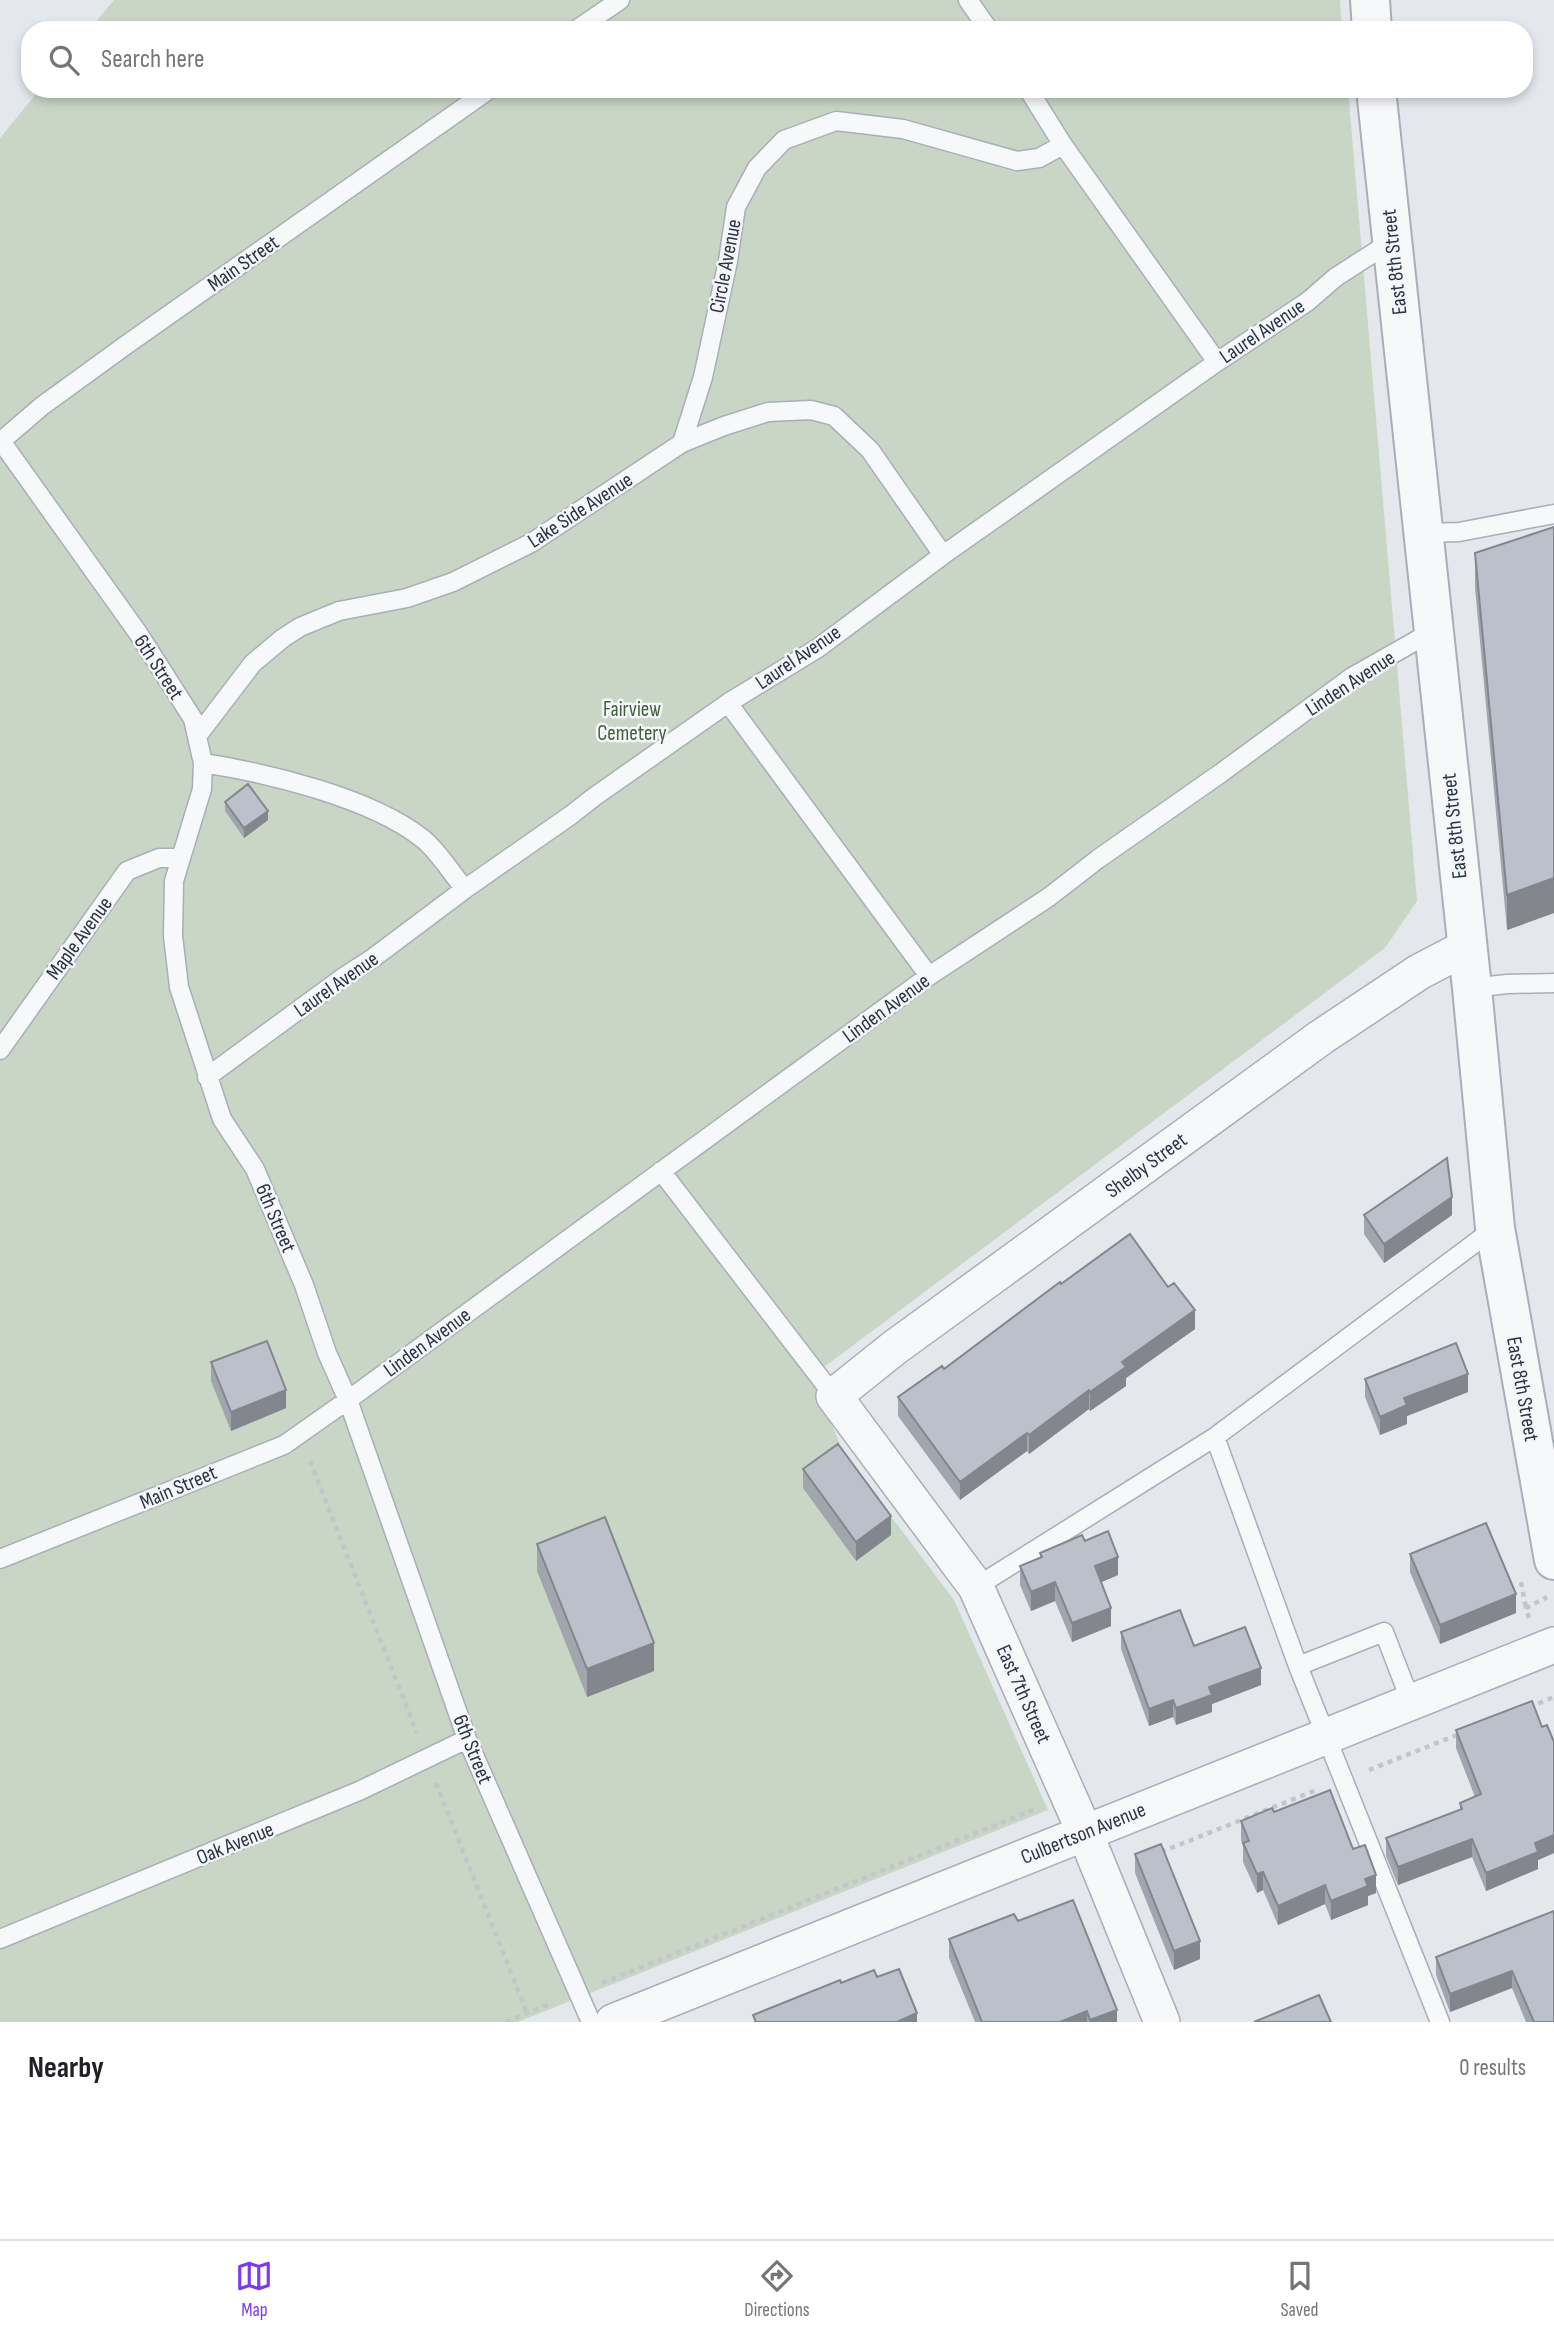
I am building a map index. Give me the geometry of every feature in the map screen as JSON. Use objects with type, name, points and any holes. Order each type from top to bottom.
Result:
[{"type":"street","points":[[1370,0],[1371,21]]},
{"type":"street","name":"East 8th Street","points":[[1377,98],[1472,988],[1494,1228],[1554,1560]]},
{"type":"street","name":"Shelby Street","points":[[834,1396],[894,1348],[1320,1038],[1419,972],[1467,947]]},
{"type":"street","name":"East 7th Street","points":[[834,1396],[976,1587],[1070,1797],[1162,2022]]},
{"type":"street","name":"Culbertson Avenue","points":[[613,2022],[1554,1645]]},
{"type":"lane","points":[[589,21],[620,0]]},
{"type":"lane","points":[[968,0],[983,21]]},
{"type":"lane","name":"Main Street","points":[[0,441],[42,406],[126,345],[477,98]]},
{"type":"lane","points":[[1034,98],[1063,145],[1217,362]]},
{"type":"lane","name":"Circle Avenue","points":[[682,443],[703,377],[728,261],[736,207],[757,168],[784,140],[836,121],[903,128],[1017,161],[1039,158],[1063,145]]},
{"type":"lane","name":"Laurel Avenue","points":[[207,1077],[594,797],[728,703],[818,648],[943,555],[1307,302],[1336,277],[1392,241]]},
{"type":"lane","name":"Lake Side Avenue","points":[[198,735],[253,663],[300,627],[339,611],[407,598],[453,582],[531,543],[682,443],[768,412],[811,410],[834,416],[870,450],[943,555]]},
{"type":"lane","name":"6th Street","points":[[0,441],[138,634],[193,719],[203,763],[202,789],[174,881],[173,936],[179,987],[222,1119],[255,1169],[304,1285],[327,1353],[348,1400],[467,1739],[591,2022]]},
{"type":"lane","points":[[1423,533],[1459,532],[1554,514]]},
{"type":"lane","name":"Linden Avenue","points":[[348,1400],[929,976],[1049,897],[1352,677],[1433,631]]},
{"type":"lane","points":[[728,703],[929,976]]},
{"type":"lane","points":[[203,763],[328,792],[390,818],[424,840],[465,889]]},
{"type":"lane","name":"Maple Avenue","points":[[0,1051],[127,871],[159,858],[180,858]]},
{"type":"lane","points":[[1472,988],[1507,984],[1554,984]]},
{"type":"lane","points":[[661,1171],[834,1396]]},
{"type":"lane","points":[[976,1587],[1215,1437],[1494,1228]]},
{"type":"lane","name":"Main Street","points":[[0,1559],[284,1444],[348,1400]]},
{"type":"lane","points":[[1215,1437],[1298,1666],[1440,2022]]},
{"type":"lane","points":[[1298,1666],[1384,1632],[1411,1702]]},
{"type":"lane","name":"Oak Avenue","points":[[0,1939],[359,1791],[467,1739]]},
{"type":"path","points":[[299,1434],[527,2013]]},
{"type":"path","points":[[1516,1618],[1528,1614]]},
{"type":"path","points":[[506,2022],[828,1891],[1070,1797]]},
{"type":"green space","points":[[114,0],[1340,0],[1341,21],[96,21]]},
{"type":"green space","name":"Fairview Cemetery","points":[[33,98],[1349,98],[1417,901],[1385,948],[812,1376],[844,1454],[954,1600],[1048,1810],[518,2022],[0,2022],[0,138]]},
{"type":"building","points":[[1554,527],[1554,878],[1507,895],[1475,553]]},
{"type":"building","points":[[248,784],[268,811],[244,828],[225,802]]},
{"type":"building","points":[[1447,1158],[1452,1197],[1384,1244],[1364,1215]]},
{"type":"building","points":[[1130,1234],[1168,1287],[1174,1283],[1195,1310],[1122,1362],[1126,1367],[1090,1392],[1089,1390],[960,1482],[898,1397],[942,1366],[944,1369],[1060,1282],[1061,1284]]},
{"type":"building","points":[[267,1341],[286,1390],[231,1412],[211,1362]]},
{"type":"building","points":[[1456,1343],[1468,1374],[1404,1398],[1407,1405],[1380,1417],[1365,1379]]},
{"type":"building","points":[[838,1444],[891,1516],[856,1542],[803,1469]]},
{"type":"building","points":[[605,1517],[654,1643],[587,1669],[537,1544]]},
{"type":"building","points":[[1486,1523],[1516,1594],[1440,1625],[1410,1554]]},
{"type":"building","points":[[1108,1531],[1118,1557],[1095,1566],[1111,1608],[1072,1623],[1055,1582],[1031,1592],[1020,1566],[1042,1557],[1040,1553],[1082,1535],[1085,1541]]},
{"type":"building","points":[[1180,1610],[1194,1646],[1245,1627],[1261,1668],[1209,1687],[1212,1695],[1176,1708],[1173,1700],[1149,1709],[1121,1632]]},
{"type":"building","points":[[1532,1701],[1542,1727],[1547,1725],[1554,1742],[1554,1835],[1535,1843],[1538,1852],[1486,1873],[1472,1839],[1398,1867],[1386,1838],[1462,1809],[1460,1803],[1481,1794],[1456,1730]]},
{"type":"building","points":[[1330,1790],[1353,1849],[1365,1845],[1376,1875],[1365,1879],[1368,1886],[1331,1901],[1325,1885],[1278,1906],[1263,1872],[1257,1874],[1243,1843],[1249,1841],[1241,1821],[1272,1808],[1274,1812]]},
{"type":"building","points":[[1161,1844],[1200,1941],[1174,1951],[1135,1854]]},
{"type":"building","points":[[1073,1900],[1117,2010],[1090,2020],[1087,2011],[1060,2022],[982,2022],[949,1939],[1014,1914],[1018,1921]]},
{"type":"building","points":[[1554,1911],[1554,2022],[1534,2022],[1512,1971],[1450,1994],[1436,1957]]},
{"type":"building","points":[[899,1969],[917,2013],[897,2022],[756,2022],[753,2015],[840,1980],[841,1983],[874,1970],[877,1977]]},
{"type":"building","points":[[1319,1995],[1331,2022],[1254,2022]]}]
